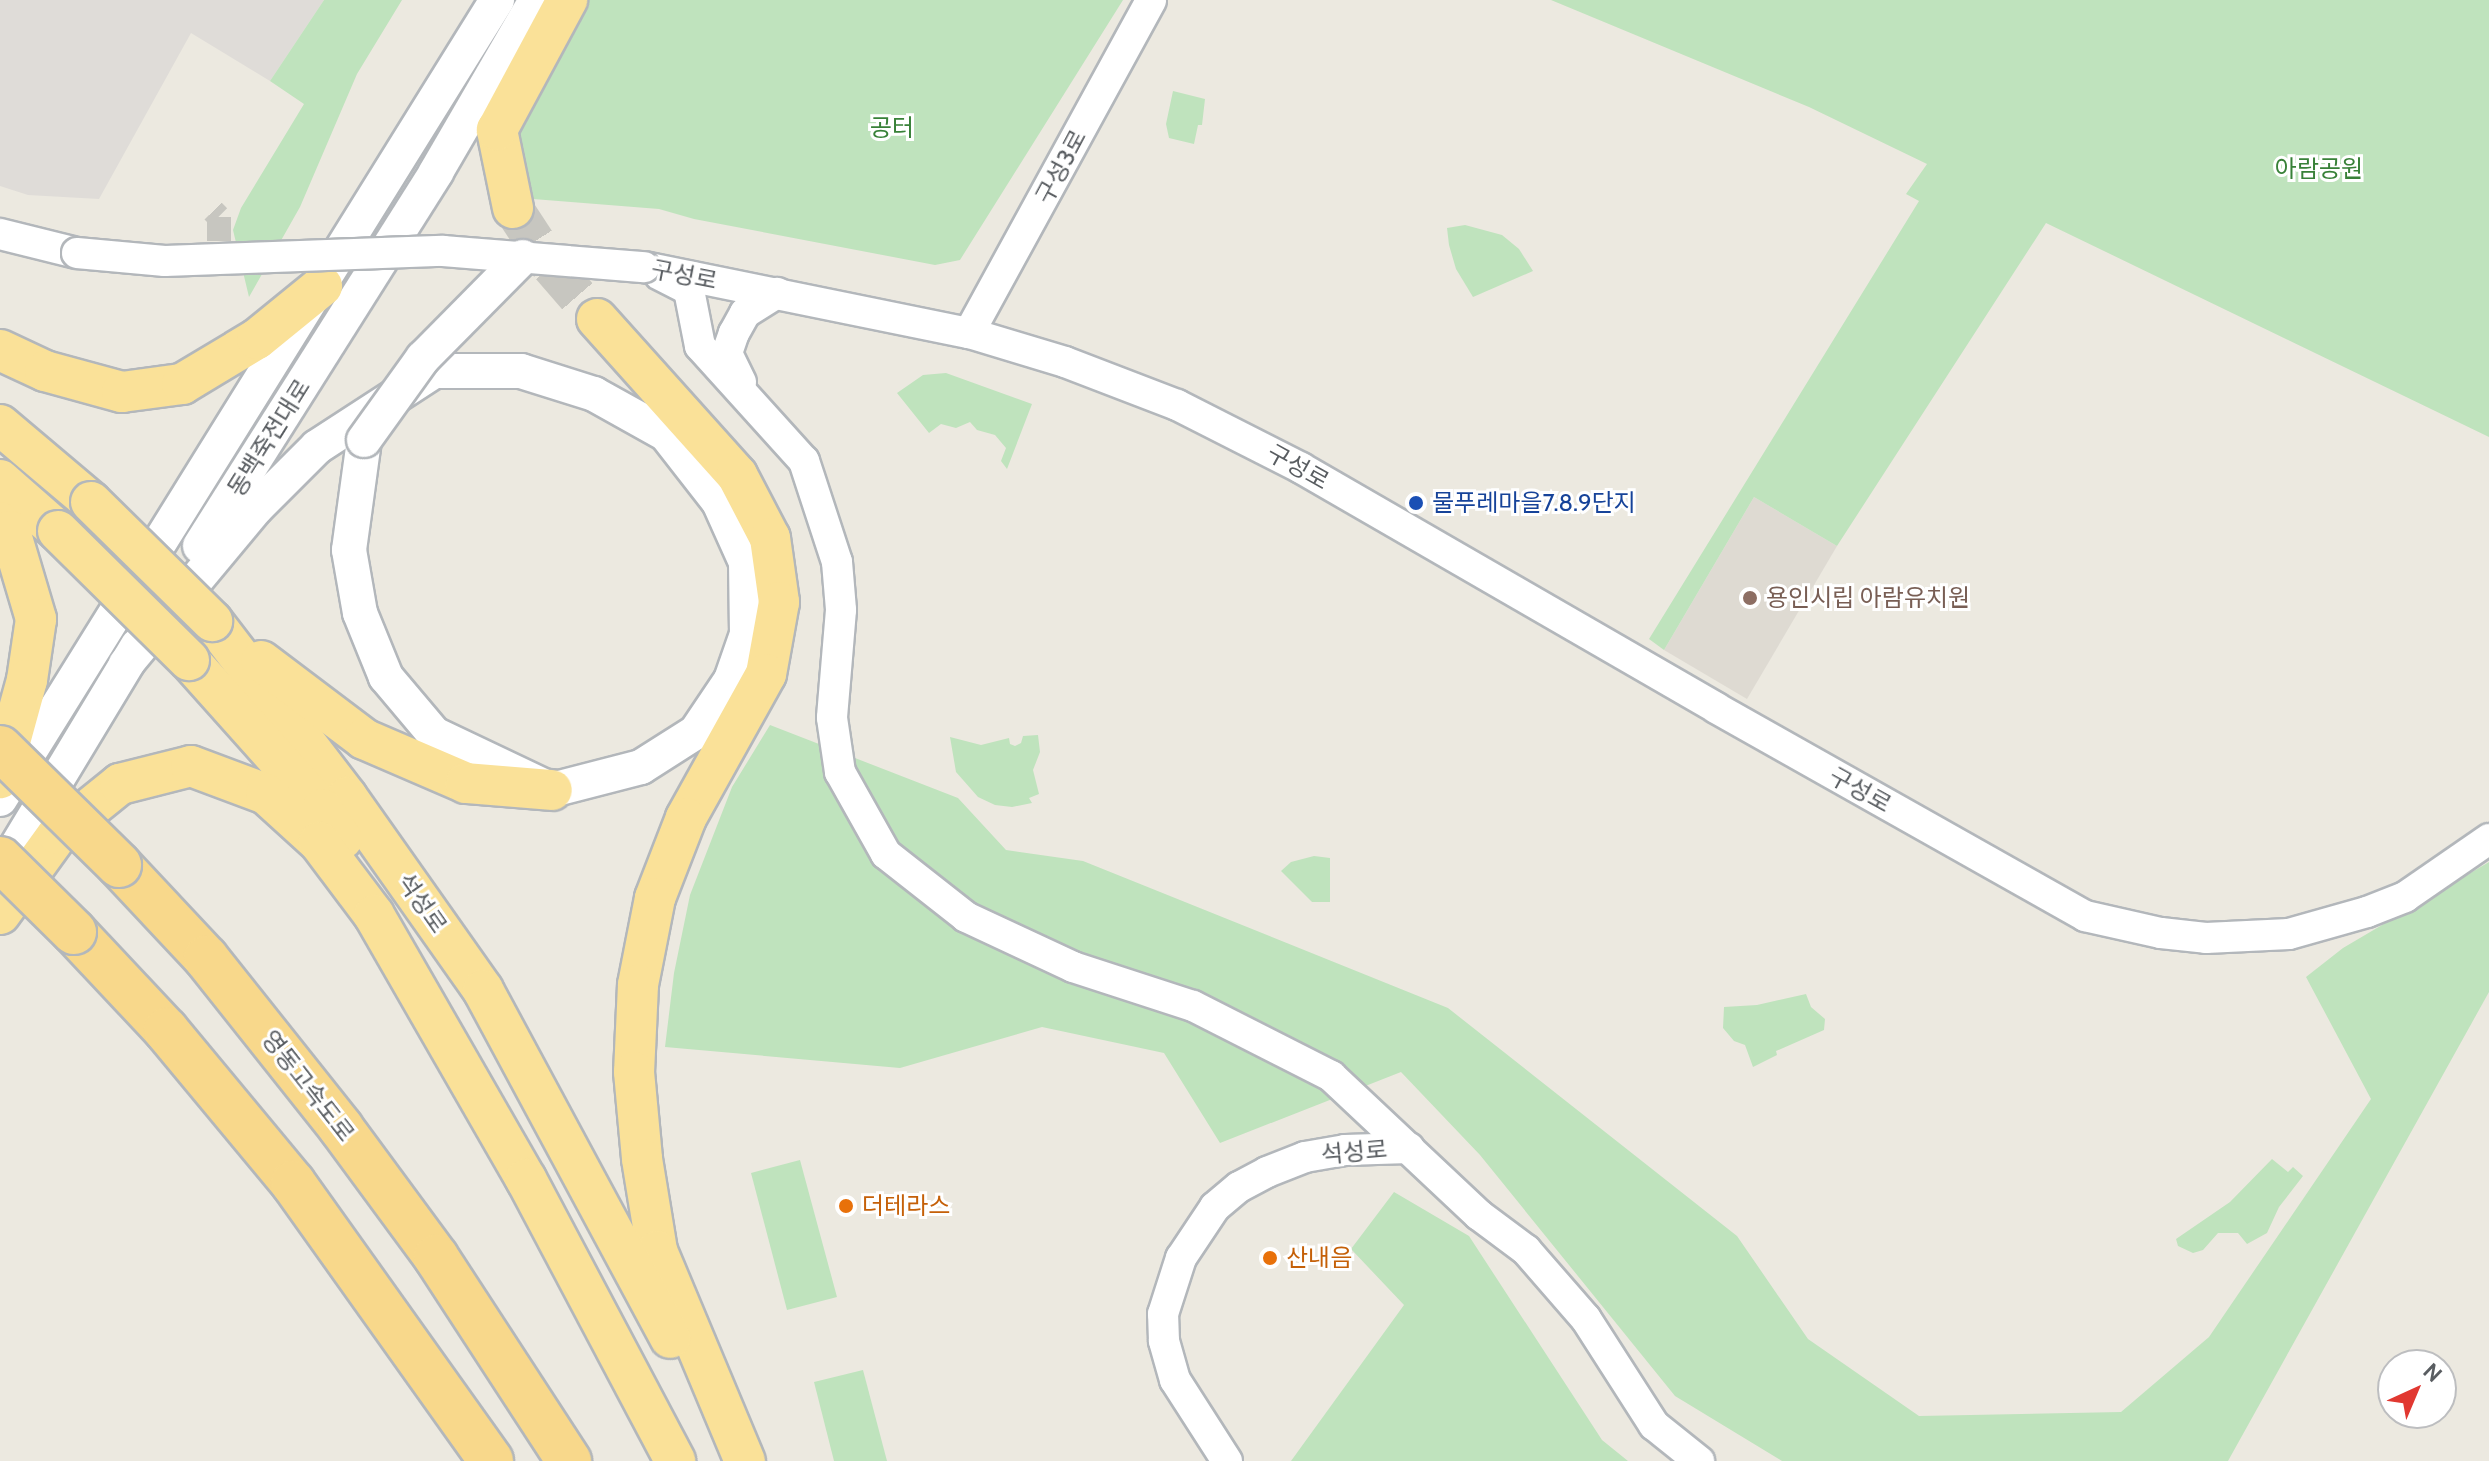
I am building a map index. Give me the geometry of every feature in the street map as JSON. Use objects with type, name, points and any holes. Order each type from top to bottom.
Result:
[{"type":"highway","points":[[513,208],[497,130],[567,0]]},
{"type":"highway","points":[[0,350],[45,371],[122,392],[182,384],[257,339],[322,286]]},
{"type":"highway","points":[[597,319],[737,475],[770,538],[779,602],[766,674],[686,818],[655,898],[638,985],[634,1072],[642,1159],[657,1251],[745,1461]]},
{"type":"highway","name":"석성로","points":[[0,425],[91,502],[212,621],[347,797],[483,990],[737,1461]]},
{"type":"highway","name":"석성로","points":[[0,480],[58,531],[189,660],[322,809],[452,1002],[570,1203],[702,1461]]},
{"type":"highway","points":[[0,522],[10,531],[36,619],[27,680],[0,778]]},
{"type":"highway","points":[[212,621],[364,739],[466,783],[552,790]]},
{"type":"highway","name":"영동고속도로","points":[[0,748],[119,865],[206,958],[341,1128],[436,1257],[569,1461]]},
{"type":"highway","points":[[0,914],[58,834],[120,784],[191,766],[266,794],[319,842],[374,915],[526,1179],[669,1453]]},
{"type":"highway","points":[[0,859],[166,1030],[293,1183],[491,1461]]},
{"type":"main road","name":"동백죽전대로","points":[[0,874],[126,664],[436,172],[536,0]]},
{"type":"main road","points":[[489,79],[555,0]]},
{"type":"main road","name":"동백죽전대로","points":[[0,799],[322,286],[490,8]]},
{"type":"main road","points":[[126,664],[256,508],[317,447],[434,371],[521,371],[594,394],[666,434],[719,502],[746,562],[747,634],[731,680],[696,732],[641,767],[552,790],[434,734],[386,677],[360,613],[349,550],[364,440],[423,358],[523,257]]},
{"type":"street","name":"구성3로","points":[[969,333],[1151,0]]},
{"type":"street","name":"구성로","points":[[0,234],[77,253],[165,261],[443,251],[644,267],[969,333],[1116,381],[1248,439],[2085,916],[2161,933],[2206,938],[2289,934],[2367,912],[2405,897],[2489,839]]},
{"type":"street","points":[[644,267],[689,290],[700,346],[804,461],[837,562],[841,610],[832,718],[840,772],[886,854],[966,917],[1073,967],[1193,1006],[1331,1076],[1409,1148]]},
{"type":"street","points":[[749,398],[727,353],[745,313],[777,293]]},
{"type":"street","name":"석성로","points":[[1227,1461],[1175,1380],[1164,1341],[1163,1314],[1181,1258],[1215,1207],[1239,1187],[1267,1172],[1305,1157],[1345,1150],[1409,1148],[1479,1215],[1526,1250],[1586,1319],[1654,1425],[1699,1461]]},
{"type":"shaded area","points":[[0,0],[324,0],[270,81],[191,33],[99,199],[28,195],[0,186]]},
{"type":"shaded area","name":"용인시립 아람유치원","points":[[1754,497],[1837,546],[1747,699],[1664,650]]},
{"type":"green space","points":[[324,0],[402,0],[357,74],[300,207],[249,297],[233,230],[241,208],[304,104],[270,81]]},
{"type":"green space","name":"공터","points":[[575,0],[1123,0],[960,260],[935,265],[694,219],[659,209],[495,196],[529,77]]},
{"type":"green space","name":"아람공원","points":[[1551,0],[2489,0],[2489,437],[2046,223],[1837,546],[1754,497],[1664,650],[1649,639],[1919,201],[1906,194],[1927,164],[1809,107]]},
{"type":"green space","points":[[1173,91],[1205,99],[1202,125],[1198,125],[1194,144],[1169,138],[1166,124]]},
{"type":"green space","points":[[1465,225],[1502,235],[1519,249],[1533,271],[1473,297],[1456,269],[1447,228]]},
{"type":"green space","points":[[946,373],[1032,404],[1007,469],[1001,461],[1006,448],[995,435],[977,430],[970,422],[956,428],[941,424],[929,433],[897,393],[923,375]]},
{"type":"green space","points":[[770,725],[958,798],[1006,850],[1083,861],[1448,1008],[1737,1236],[1808,1339],[1919,1416],[2121,1412],[2209,1337],[2371,1099],[2306,977],[2343,948],[2489,862],[2489,992],[2228,1461],[1782,1461],[1675,1396],[1480,1155],[1401,1072],[1220,1143],[1164,1053],[1042,1027],[900,1068],[665,1047],[674,973],[690,895],[732,787]]},
{"type":"green space","points":[[1038,735],[1040,752],[1033,770],[1039,794],[1029,798],[1032,803],[1012,807],[995,805],[978,797],[956,772],[950,737],[981,745],[1009,738],[1010,744],[1015,746],[1021,743],[1023,736]]},
{"type":"green space","points":[[1314,856],[1330,858],[1330,902],[1312,902],[1281,871],[1291,862]]},
{"type":"green space","points":[[1806,994],[1811,1007],[1825,1019],[1824,1030],[1776,1051],[1777,1055],[1753,1067],[1745,1045],[1734,1041],[1723,1028],[1724,1007],[1757,1005]]},
{"type":"green space","points":[[2272,1159],[2288,1172],[2293,1167],[2303,1176],[2279,1207],[2267,1233],[2247,1244],[2238,1233],[2218,1233],[2203,1250],[2193,1253],[2178,1246],[2176,1239],[2230,1202]]},
{"type":"green space","points":[[800,1160],[837,1297],[787,1310],[751,1173]]},
{"type":"green space","points":[[1394,1192],[1469,1236],[1602,1440],[1628,1461],[1291,1461],[1404,1305],[1351,1249]]},
{"type":"green space","points":[[863,1370],[887,1461],[834,1461],[814,1382]]},
{"type":"tunnel","points":[[513,208],[551,266],[597,319]]},
{"type":"tunnel","points":[[213,211],[219,217],[219,274]]},
{"type":"place","name":"물푸레마을7.8.9단지","points":[[1416,503]]},
{"type":"place","name":"용인시립 아람유치원","points":[[1750,598]]},
{"type":"place","name":"더테라스","points":[[846,1206]]},
{"type":"place","name":"산내음","points":[[1270,1258]]}]
